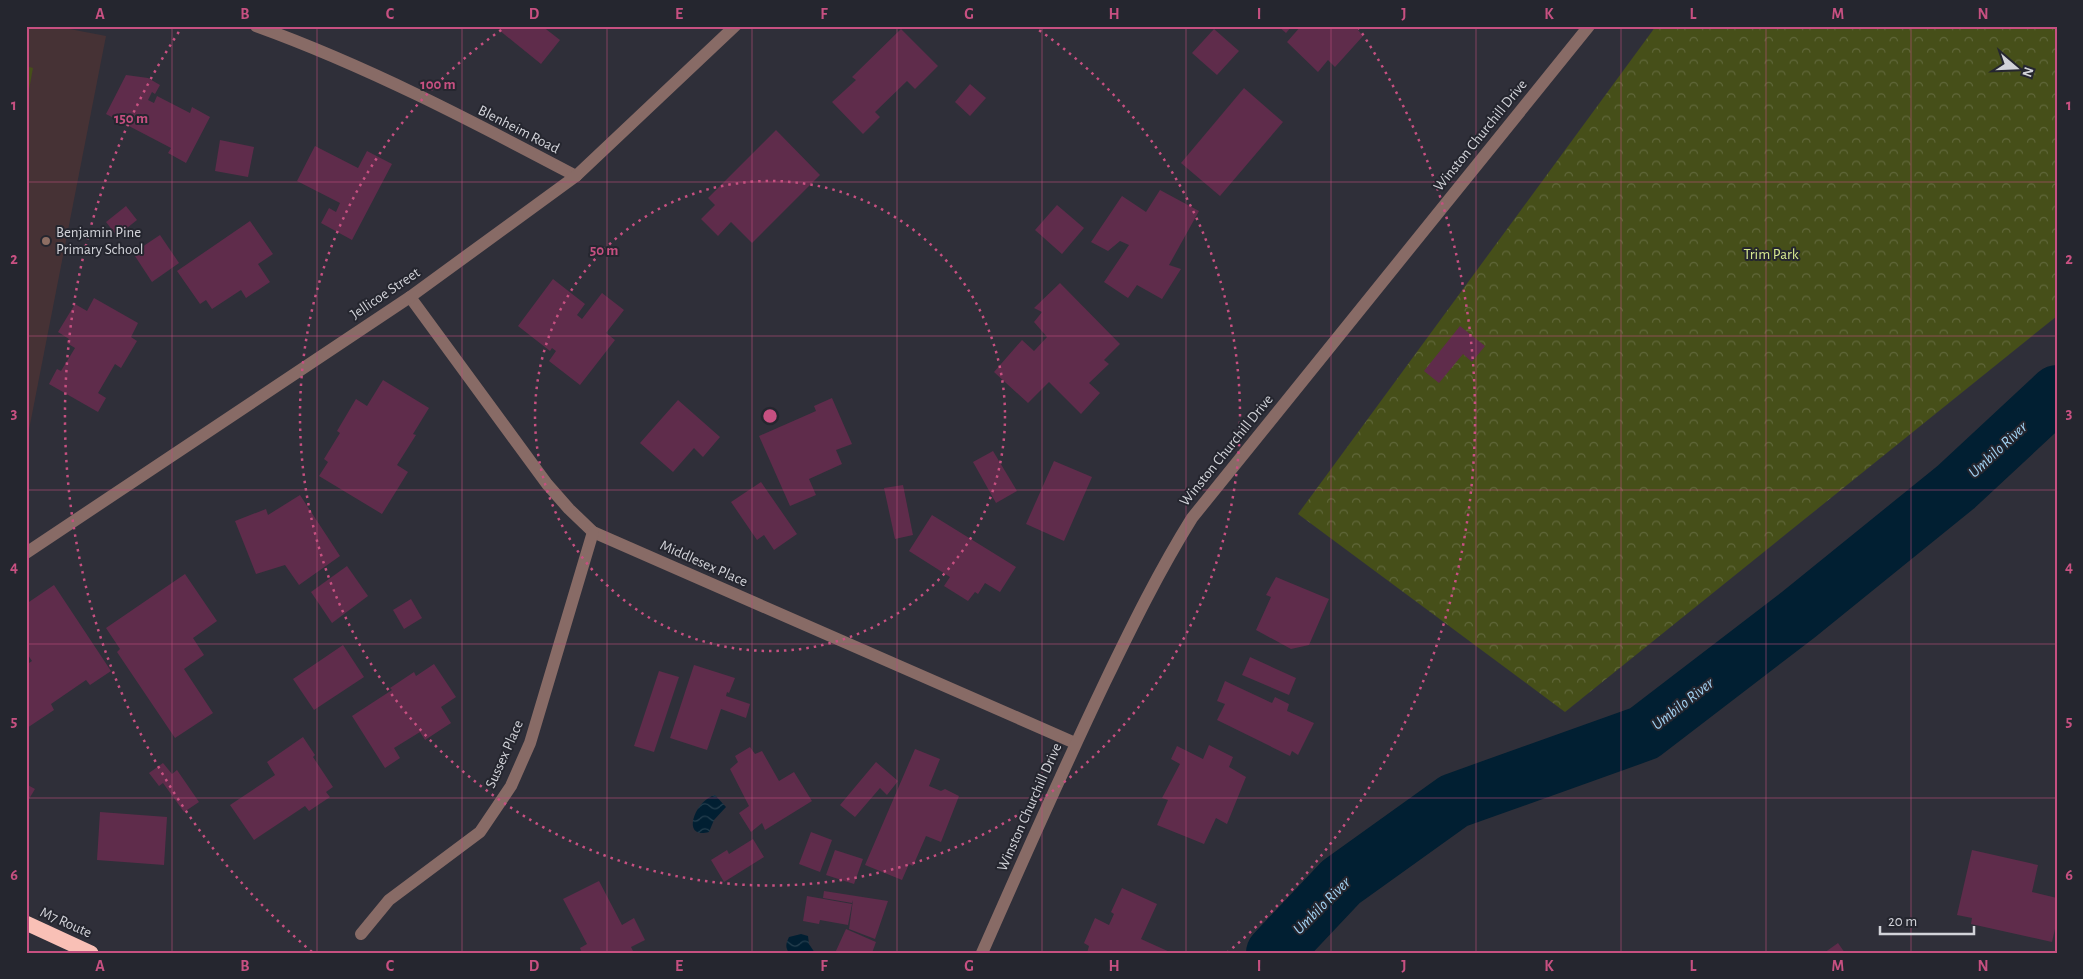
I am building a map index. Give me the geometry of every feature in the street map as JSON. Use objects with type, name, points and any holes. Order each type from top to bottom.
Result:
[{"type":"highway","name":"M7 Route","points":[[26,923],[91,953]]},
{"type":"street","name":"Blenheim Road","points":[[256,26],[304,43],[370,71],[576,176]]},
{"type":"street","name":"Jellicoe Street","points":[[26,553],[410,297],[576,176],[735,26]]},
{"type":"street","name":"Winston Churchill Drive","points":[[982,953],[1075,744],[1159,572],[1192,518],[1589,26]]},
{"type":"street","name":"Middlesex Place","points":[[410,297],[547,484],[593,532],[1075,744]]},
{"type":"street","name":"Sussex Place","points":[[361,934],[390,900],[480,832],[511,786],[530,743],[593,532]]},
{"type":"shaded area","name":"Benjamin Pine Primary School","points":[[26,26],[54,26],[106,36],[26,445]]},
{"type":"green space","name":"Trim Park","points":[[1656,26],[2057,26],[2057,316],[1565,712],[1298,514]]},
{"type":"green space","points":[[26,66],[33,68],[26,106]]},
{"type":"water","points":[[715,795],[726,807],[714,820],[709,832],[700,833],[695,830],[693,825],[694,818],[702,804],[708,798]]},
{"type":"water","points":[[801,934],[808,936],[809,944],[815,953],[789,953],[786,945],[789,937]]},
{"type":"building","points":[[503,26],[542,26],[560,40],[541,64],[499,30]]},
{"type":"building","points":[[1278,26],[1292,26],[1286,33]]},
{"type":"building","points":[[1301,26],[1361,26],[1358,30],[1363,36],[1335,67],[1328,60],[1318,72],[1287,42]]},
{"type":"building","points":[[901,29],[938,66],[915,89],[907,81],[875,112],[880,117],[863,134],[832,102],[856,80],[852,77]]},
{"type":"building","points":[[1214,29],[1239,51],[1217,75],[1192,53]]},
{"type":"building","points":[[126,75],[148,78],[160,85],[155,94],[152,92],[148,100],[154,103],[157,96],[190,113],[192,107],[210,117],[186,163],[168,153],[171,148],[106,114]]},
{"type":"building","points":[[970,84],[986,98],[970,116],[955,102]]},
{"type":"building","points":[[1244,88],[1283,122],[1220,196],[1181,163]]},
{"type":"building","points":[[776,130],[820,175],[752,243],[731,222],[718,236],[701,219],[715,205],[708,198]]},
{"type":"building","points":[[220,140],[254,147],[248,177],[215,171]]},
{"type":"building","points":[[315,146],[358,168],[367,151],[392,164],[352,240],[321,223],[329,208],[336,212],[340,203],[297,181]]},
{"type":"building","points":[[1160,190],[1199,211],[1169,265],[1181,269],[1162,299],[1137,285],[1128,298],[1104,282],[1129,245],[1120,241],[1108,251],[1091,242],[1122,196],[1146,212]]},
{"type":"building","points":[[1057,205],[1084,228],[1062,254],[1035,230]]},
{"type":"building","points":[[126,206],[137,220],[117,236],[106,222]]},
{"type":"building","points":[[250,221],[273,254],[258,264],[270,282],[246,298],[241,290],[212,309],[206,300],[200,304],[177,271]]},
{"type":"building","points":[[160,235],[179,263],[152,282],[133,253]]},
{"type":"building","points":[[553,279],[585,304],[577,315],[582,319],[602,293],[624,310],[606,333],[615,340],[580,385],[549,361],[556,351],[552,348],[550,351],[518,326]]},
{"type":"building","points":[[1060,283],[1120,344],[1104,360],[1109,364],[1089,383],[1100,393],[1081,414],[1049,382],[1028,403],[994,372],[1022,340],[1034,351],[1047,337],[1034,322],[1042,312],[1034,308]]},
{"type":"building","points":[[94,298],[138,323],[131,337],[137,341],[121,368],[115,364],[98,393],[106,398],[98,412],[49,384],[57,369],[61,371],[75,348],[67,343],[69,339],[58,332],[75,304],[87,311]]},
{"type":"building","points":[[1460,326],[1485,346],[1472,362],[1463,354],[1439,383],[1424,371]]},
{"type":"building","points":[[383,380],[429,408],[413,434],[416,435],[397,465],[408,472],[382,514],[319,476],[328,462],[324,459],[340,433],[337,431],[356,399],[367,406]]},
{"type":"building","points":[[832,398],[852,444],[836,450],[842,464],[809,479],[816,495],[790,506],[759,436],[816,411],[814,406]]},
{"type":"building","points":[[678,400],[720,437],[703,457],[694,448],[673,472],[640,443]]},
{"type":"building","points":[[993,451],[1017,491],[996,503],[973,462]]},
{"type":"building","points":[[1054,461],[1092,477],[1064,541],[1026,524]]},
{"type":"building","points":[[761,482],[797,534],[774,550],[764,535],[757,540],[731,502]]},
{"type":"building","points":[[903,485],[913,535],[895,539],[884,488]]},
{"type":"building","points":[[300,495],[340,556],[299,585],[285,565],[256,574],[235,521],[266,509],[268,515]]},
{"type":"building","points":[[932,515],[1016,567],[1000,592],[985,583],[978,594],[975,592],[968,601],[944,586],[950,577],[909,551]]},
{"type":"building","points":[[347,566],[368,596],[332,623],[311,592]]},
{"type":"building","points":[[185,574],[217,621],[193,638],[204,655],[184,669],[213,713],[175,738],[117,652],[120,649],[106,628]]},
{"type":"building","points":[[1276,577],[1329,599],[1309,645],[1291,649],[1256,630],[1271,597],[1266,595]]},
{"type":"building","points":[[54,585],[111,671],[90,685],[86,680],[51,704],[54,710],[27,728],[26,665],[32,661],[26,652],[26,604]]},
{"type":"building","points":[[411,599],[422,618],[404,629],[393,610]]},
{"type":"building","points":[[343,645],[364,677],[314,710],[293,679]]},
{"type":"building","points":[[1250,657],[1296,678],[1289,695],[1242,675]]},
{"type":"building","points":[[434,664],[456,697],[441,707],[451,723],[425,740],[420,732],[394,748],[400,758],[385,768],[352,716],[392,690],[390,688],[414,672],[416,676]]},
{"type":"building","points":[[694,665],[735,678],[726,696],[750,704],[746,718],[721,709],[707,750],[670,738]]},
{"type":"building","points":[[659,671],[679,677],[654,752],[634,746]]},
{"type":"building","points":[[1225,681],[1272,703],[1275,697],[1289,704],[1287,711],[1314,723],[1298,755],[1292,751],[1290,756],[1217,720],[1225,704],[1217,701]]},
{"type":"building","points":[[303,737],[315,755],[313,757],[333,787],[326,792],[330,797],[309,811],[305,806],[254,840],[230,805],[275,775],[267,762]]},
{"type":"building","points":[[1209,745],[1233,757],[1229,767],[1246,777],[1227,824],[1216,818],[1204,844],[1157,825],[1168,800],[1162,798],[1180,764],[1171,759],[1177,746],[1203,759]]},
{"type":"building","points":[[750,747],[755,754],[762,751],[779,781],[794,772],[812,801],[765,830],[762,823],[751,832],[739,813],[749,806],[730,769],[738,762],[735,756]]},
{"type":"building","points":[[915,749],[940,759],[929,786],[941,791],[945,789],[959,796],[941,842],[926,836],[913,866],[909,864],[902,880],[865,865]]},
{"type":"building","points":[[876,762],[898,781],[887,795],[880,788],[855,817],[840,805]]},
{"type":"building","points":[[163,763],[172,774],[177,770],[199,802],[184,812],[163,783],[159,786],[149,773]]},
{"type":"building","points":[[26,784],[35,789],[26,804]]},
{"type":"building","points":[[100,812],[167,817],[164,865],[97,860]]},
{"type":"building","points":[[811,832],[832,840],[820,872],[799,864]]},
{"type":"building","points":[[753,839],[764,857],[724,882],[711,860],[727,850],[729,854]]},
{"type":"building","points":[[835,850],[863,859],[854,884],[826,875]]},
{"type":"building","points":[[1972,850],[2038,865],[2032,892],[2057,898],[2057,920],[2052,942],[1971,924],[1972,918],[1957,915]]},
{"type":"building","points":[[599,881],[622,925],[634,918],[645,940],[631,947],[634,953],[582,953],[580,948],[587,944],[563,899]]},
{"type":"building","points":[[1122,888],[1157,904],[1141,939],[1172,953],[1087,953],[1089,946],[1084,943],[1095,918],[1109,925],[1114,914],[1111,912]]},
{"type":"building","points":[[824,891],[888,901],[875,939],[849,929],[853,900],[852,903],[823,898]]},
{"type":"building","points":[[807,896],[852,904],[848,925],[820,920],[819,924],[803,921]]},
{"type":"building","points":[[846,929],[876,942],[872,953],[835,953]]},
{"type":"building","points":[[1838,943],[1845,953],[1824,953]]},
{"type":"waterway","name":"Umbilo River","points":[[1274,953],[1341,882],[1454,801],[1644,733],[1798,615],[1956,487],[2057,393]]},
{"type":"place","name":"Benjamin Pine Primary School","points":[[46,241]]}]
